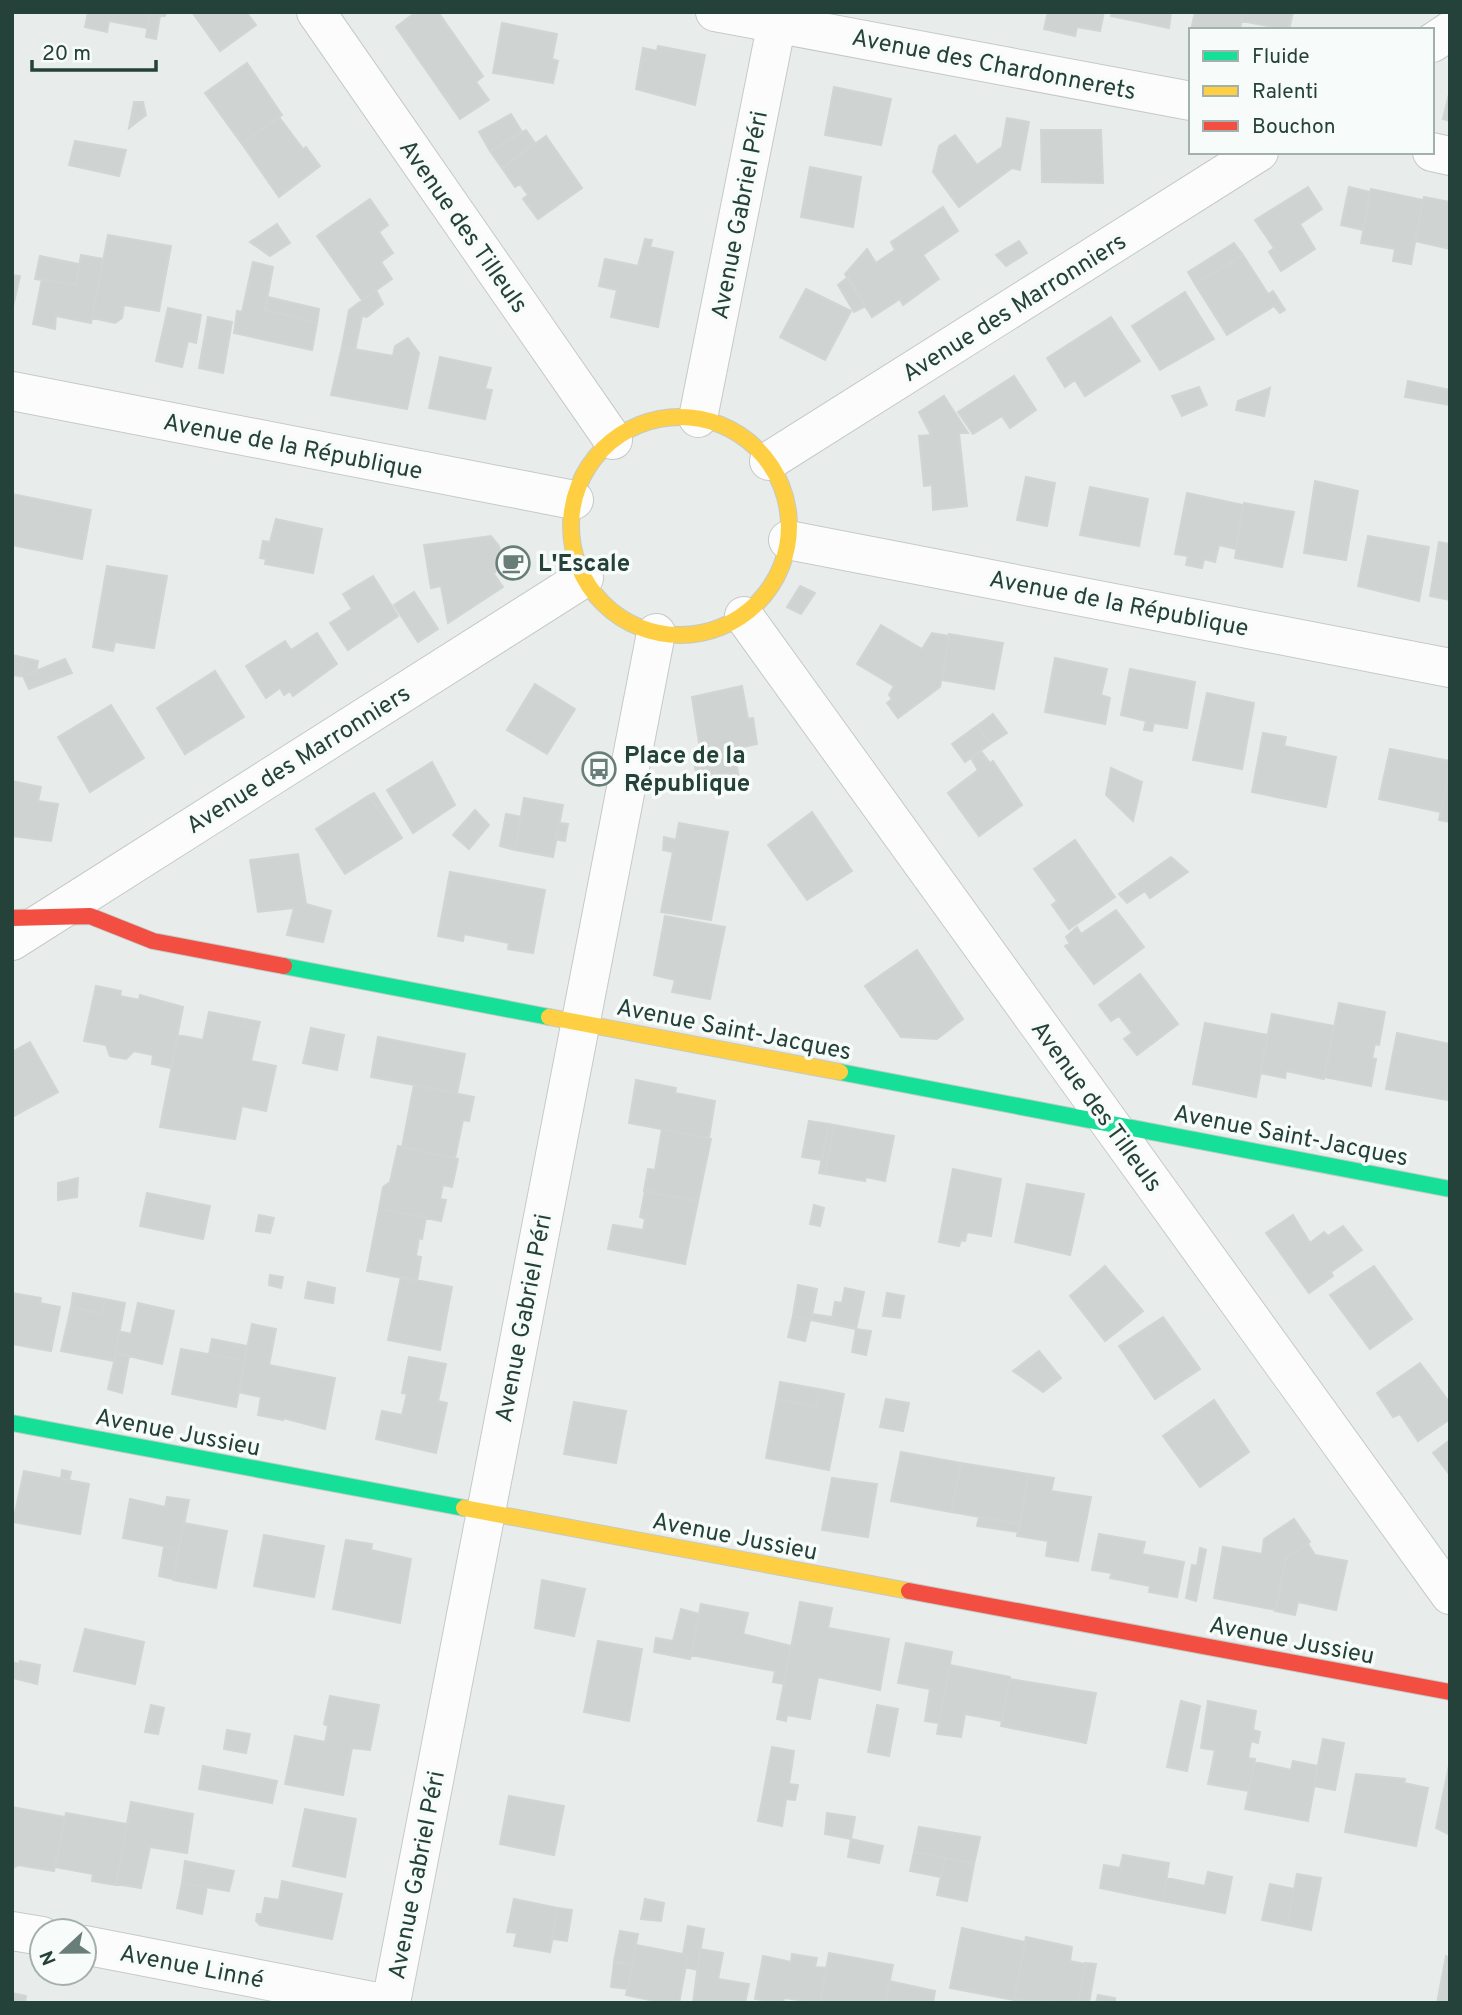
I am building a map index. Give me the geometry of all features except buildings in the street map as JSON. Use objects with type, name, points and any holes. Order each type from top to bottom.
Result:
[{"type":"street","name":"Avenue des Tilleuls","points":[[316,12],[612,440]]},
{"type":"street","name":"Avenue des Chardonnerets","points":[[716,12],[778,18],[1189,101]]},
{"type":"street","name":"Avenue Gabriel Péri","points":[[698,418],[778,18]]},
{"type":"street","points":[[1434,42],[1450,31]]},
{"type":"street","name":"Avenue des Marronniers","points":[[769,461],[1256,154]]},
{"type":"street","name":"Avenue de la République","points":[[12,391],[574,500]]},
{"type":"street","points":[[668,418],[698,418],[728,428],[754,446],[769,461],[785,495],[790,522],[788,540],[779,575],[764,597],[744,616],[717,630],[687,636],[656,633],[629,624],[605,606],[584,578],[576,560],[571,535],[574,500],[593,460],[612,440],[648,422],[668,418]]},
{"type":"street","name":"Avenue de la République","points":[[788,540],[1450,668]]},
{"type":"street","name":"Avenue des Marronniers","points":[[12,941],[584,578]]},
{"type":"street","name":"Avenue des Tilleuls","points":[[744,616],[1450,1595]]},
{"type":"street","name":"Avenue Gabriel Péri","points":[[391,2003],[656,633]]},
{"type":"street","name":"Avenue Saint-Jacques","points":[[12,918],[90,916],[153,941],[1450,1189]]},
{"type":"street","name":"Avenue Jussieu","points":[[12,1423],[1450,1692]]},
{"type":"street","name":"Avenue Linné","points":[[98,1948],[382,2003]]},
{"type":"traffic: fast","points":[[284,966],[549,1017]]},
{"type":"traffic: fast","points":[[840,1072],[1450,1189]]},
{"type":"traffic: fast","points":[[12,1423],[464,1508]]},
{"type":"traffic: slow","points":[[680,417],[722,425],[741,435],[757,449],[771,465],[781,484],[789,526],[781,568],[771,587],[757,603],[741,617],[722,627],[680,635],[638,627],[619,617],[603,603],[589,587],[579,568],[571,526],[579,484],[589,465],[603,449],[619,435],[638,425],[680,417]]},
{"type":"traffic: slow","points":[[549,1017],[840,1072]]},
{"type":"traffic: slow","points":[[464,1508],[909,1591]]},
{"type":"traffic: jam","points":[[12,918],[90,916],[153,941],[284,966]]},
{"type":"traffic: jam","points":[[909,1591],[1450,1692]]},
{"type":"place","name":"L'Escale","points":[[513,563]]},
{"type":"place","name":"Place de la République","points":[[599,769]]}]
